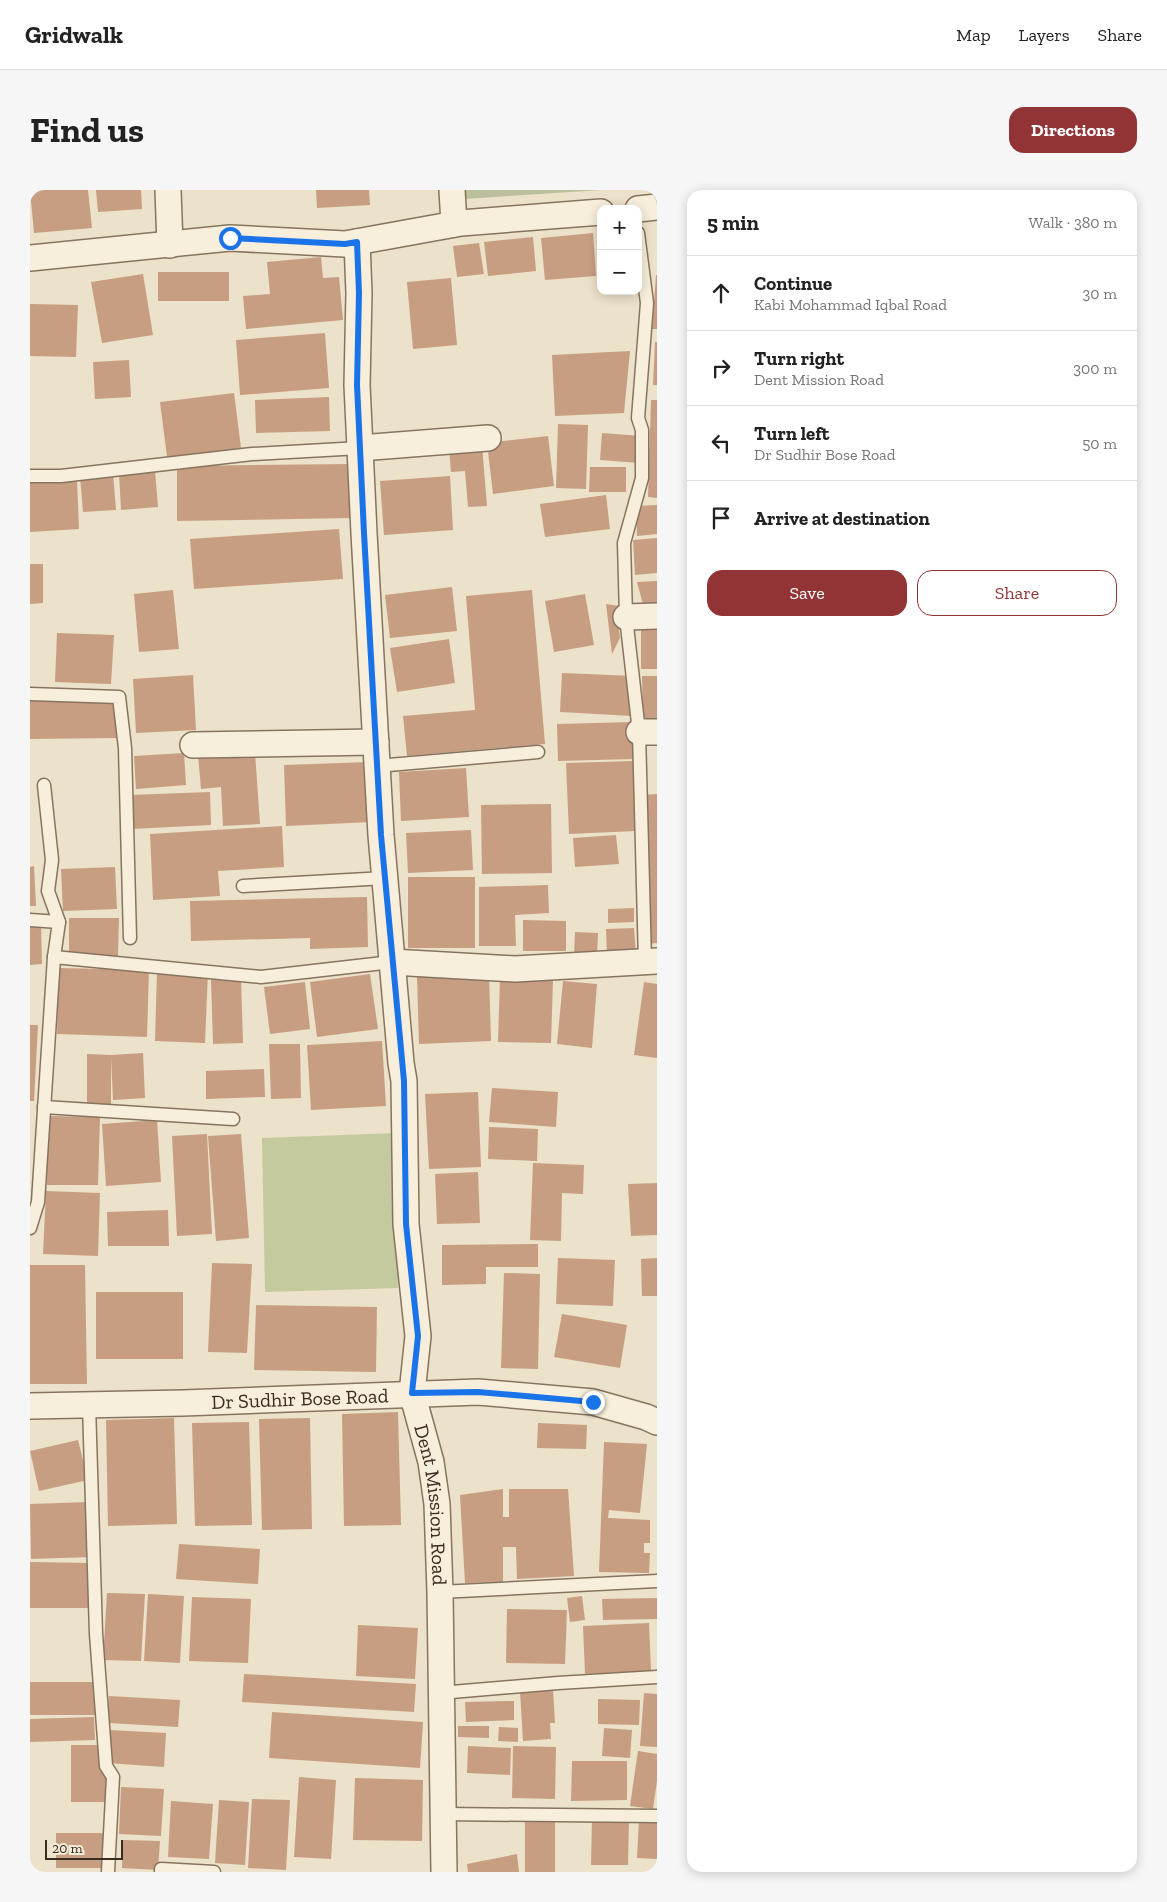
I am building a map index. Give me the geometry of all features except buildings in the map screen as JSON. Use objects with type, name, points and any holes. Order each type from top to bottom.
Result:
[{"type":"street","points":[[168,190],[170,244]]},
{"type":"street","points":[[452,190],[454,224]]},
{"type":"street","points":[[642,209],[657,207]]},
{"type":"street","points":[[30,258],[230,238],[345,244],[454,224],[597,212]]},
{"type":"street","name":"Dent Mission Road","points":[[357,242],[359,293],[357,385],[377,754],[385,878],[404,1081],[406,1224],[418,1336],[412,1393],[430,1462],[436,1495],[440,1592],[444,1872]]},
{"type":"street","points":[[360,448],[488,438]]},
{"type":"street","points":[[626,617],[657,616]]},
{"type":"street","points":[[193,745],[377,754]]},
{"type":"street","points":[[392,962],[515,969],[651,962]]},
{"type":"street","name":"Dr Sudhir Bose Road","points":[[30,1406],[182,1403],[478,1392],[593,1402],[646,1416],[657,1422]]},
{"type":"lane","points":[[640,250],[647,303],[638,418],[642,430],[642,478],[624,543],[626,617],[648,732],[651,962]]},
{"type":"lane","points":[[30,476],[61,476],[252,454],[360,448]]},
{"type":"lane","points":[[30,694],[118,697],[125,748],[130,938]]},
{"type":"lane","points":[[377,754],[538,752]]},
{"type":"lane","points":[[30,1228],[44,1107],[54,957],[59,922],[48,891],[52,860],[44,785]]},
{"type":"lane","points":[[243,886],[385,878]]},
{"type":"lane","points":[[30,920],[59,922]]},
{"type":"lane","points":[[54,957],[261,977],[392,962]]},
{"type":"lane","points":[[44,1107],[233,1119]]},
{"type":"lane","points":[[89,1405],[96,1634],[106,1766],[112,1777],[108,1872]]},
{"type":"lane","points":[[440,1592],[657,1580]]},
{"type":"lane","points":[[440,1693],[657,1677]]},
{"type":"lane","points":[[443,1814],[657,1816]]},
{"type":"lane","points":[[161,1872],[161,1868],[214,1872]]},
{"type":"green space","points":[[464,190],[601,190],[464,199]]},
{"type":"green space","points":[[397,1133],[398,1288],[265,1292],[262,1138]]},
{"type":"route","points":[[230,238],[345,244],[357,242],[359,293],[357,385],[364,533],[381,835],[404,1081],[406,1224],[418,1336],[412,1393],[478,1392],[593,1402]]}]
